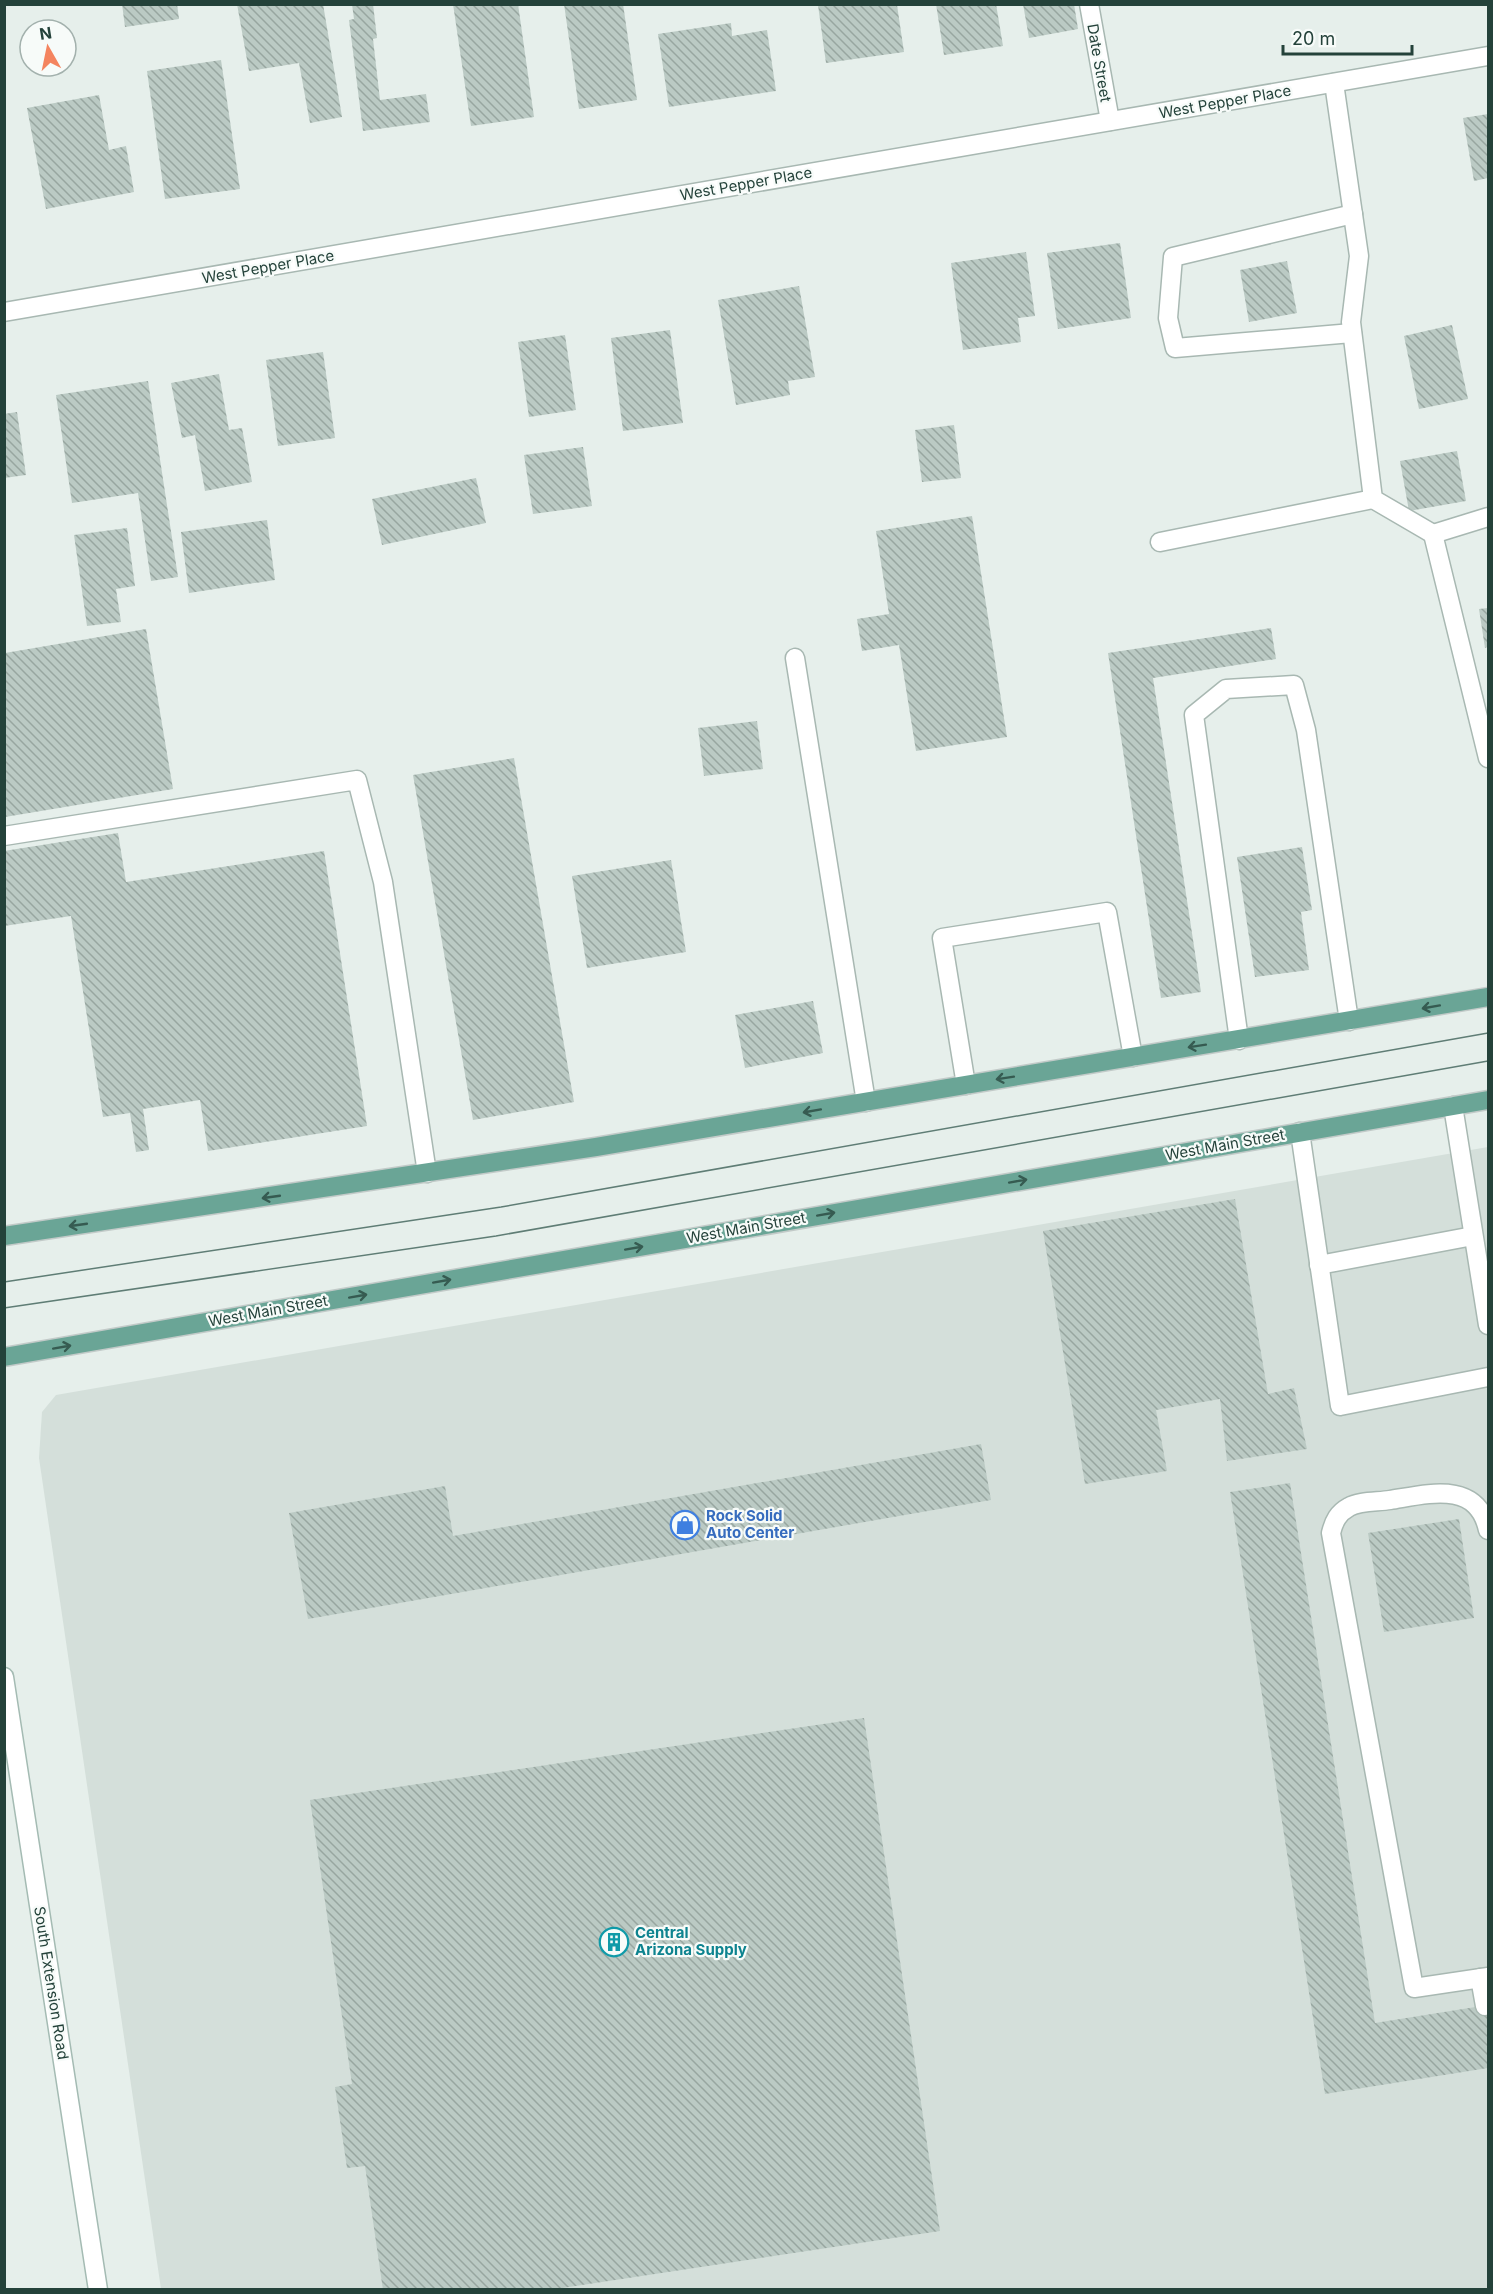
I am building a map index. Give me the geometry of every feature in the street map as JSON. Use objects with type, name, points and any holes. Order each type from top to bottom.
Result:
[{"type":"main road","points":[[4,1236],[427,1173],[1488,997]]},
{"type":"main road","name":"West Main Street","points":[[4,1357],[1488,1100]]},
{"type":"street","name":"Date Street","points":[[1089,4],[1110,121]]},
{"type":"street","name":"West Pepper Place","points":[[4,312],[1488,56]]},
{"type":"street","points":[[1334,83],[1359,256],[1352,333],[1373,499]]},
{"type":"street","points":[[1352,333],[1175,348],[1168,318],[1173,257],[1353,214]]},
{"type":"street","points":[[1160,542],[1373,499],[1433,534],[1488,758]]},
{"type":"street","points":[[1433,534],[1488,517]]},
{"type":"street","points":[[795,658],[866,1102]]},
{"type":"street","points":[[1239,1040],[1194,715],[1226,689],[1294,685],[1306,730],[1349,1021]]},
{"type":"street","points":[[4,836],[357,780],[383,882],[427,1173]]},
{"type":"street","points":[[966,1085],[942,938],[1107,912],[1133,1057]]},
{"type":"street","points":[[1452,1106],[1488,1325]]},
{"type":"street","points":[[1300,1132],[1340,1406],[1488,1377]]},
{"type":"street","points":[[1319,1265],[1473,1236]]},
{"type":"street","points":[[1485,2006],[1484,1977],[1414,1988],[1331,1533],[1335,1518],[1350,1506],[1439,1492],[1463,1496],[1477,1505],[1488,1530]]},
{"type":"street","name":"South Extension Road","points":[[4,1677],[98,2289]]},
{"type":"shaded area","points":[[1488,1147],[1488,2289],[161,2289],[39,1458],[42,1412],[56,1395]]},
{"type":"building","points":[[122,4],[177,4],[179,19],[125,27]]},
{"type":"building","points":[[237,4],[323,4],[342,117],[310,123],[299,63],[249,71]]},
{"type":"building","points":[[352,4],[373,4],[377,38],[373,39],[380,100],[426,94],[430,122],[363,131],[349,20],[354,19]]},
{"type":"building","points":[[453,4],[518,4],[534,117],[471,126]]},
{"type":"building","points":[[564,4],[623,4],[637,100],[579,109]]},
{"type":"building","points":[[936,4],[996,4],[1003,46],[944,55]]},
{"type":"building","points":[[1023,4],[1074,4],[1078,29],[1029,38]]},
{"type":"building","points":[[818,5],[897,5],[904,52],[826,63]]},
{"type":"building","points":[[731,23],[732,36],[767,30],[776,91],[669,107],[658,34]]},
{"type":"building","points":[[221,60],[240,189],[165,199],[147,71]]},
{"type":"building","points":[[99,95],[109,150],[126,146],[134,192],[46,209],[27,108]]},
{"type":"building","points":[[1488,114],[1488,178],[1474,181],[1463,118]]},
{"type":"building","points":[[1120,243],[1131,318],[1058,329],[1047,253]]},
{"type":"building","points":[[1026,252],[1035,316],[1018,318],[1021,342],[963,350],[951,263]]},
{"type":"building","points":[[1287,261],[1297,313],[1249,322],[1240,270]]},
{"type":"building","points":[[799,286],[815,377],[788,381],[790,395],[736,405],[718,300]]},
{"type":"building","points":[[1452,325],[1468,399],[1419,409],[1404,336]]},
{"type":"building","points":[[670,330],[683,423],[623,431],[611,338]]},
{"type":"building","points":[[565,335],[576,410],[529,417],[518,342]]},
{"type":"building","points":[[323,352],[335,438],[278,446],[266,360]]},
{"type":"building","points":[[219,374],[229,430],[242,428],[252,482],[205,491],[195,435],[182,438],[171,383]]},
{"type":"building","points":[[148,381],[178,577],[151,581],[138,493],[72,503],[56,395]]},
{"type":"building","points":[[17,412],[26,475],[4,478],[4,414]]},
{"type":"building","points":[[954,425],[961,478],[922,482],[915,430]]},
{"type":"building","points":[[583,447],[592,506],[533,514],[524,455]]},
{"type":"building","points":[[1457,451],[1466,501],[1409,511],[1400,461]]},
{"type":"building","points":[[476,478],[486,523],[382,545],[372,499]]},
{"type":"building","points":[[972,516],[1007,737],[916,751],[899,645],[862,651],[857,619],[889,614],[876,531]]},
{"type":"building","points":[[267,520],[275,580],[189,593],[181,532]]},
{"type":"building","points":[[127,528],[135,586],[116,589],[121,622],[87,626],[74,535]]},
{"type":"building","points":[[1488,608],[1488,647],[1485,648],[1479,609]]},
{"type":"building","points":[[1271,628],[1276,659],[1153,678],[1201,992],[1161,998],[1108,653]]},
{"type":"building","points":[[146,629],[173,789],[5,817],[5,653]]},
{"type":"building","points":[[757,721],[763,769],[704,776],[698,728]]},
{"type":"building","points":[[514,758],[574,1102],[473,1120],[413,775]]},
{"type":"building","points":[[118,833],[126,882],[324,851],[367,1126],[208,1151],[200,1100],[143,1109],[149,1150],[136,1152],[130,1113],[103,1117],[71,916],[4,926],[4,851]]},
{"type":"building","points":[[1302,847],[1312,910],[1301,912],[1309,970],[1255,977],[1237,857]]},
{"type":"building","points":[[671,860],[686,952],[587,968],[572,876]]},
{"type":"building","points":[[813,1001],[823,1053],[745,1068],[735,1015]]},
{"type":"building","points":[[1235,1199],[1268,1394],[1294,1388],[1307,1449],[1227,1461],[1220,1399],[1156,1410],[1167,1471],[1085,1484],[1043,1231]]},
{"type":"building","name":"Rock Solid Auto Center","points":[[981,1444],[991,1500],[308,1619],[289,1513],[445,1486],[453,1536]]},
{"type":"building","points":[[1290,1483],[1375,2023],[1488,2005],[1488,2068],[1325,2094],[1230,1492]]},
{"type":"building","points":[[1459,1519],[1474,1618],[1384,1632],[1368,1533]]},
{"type":"building","name":"Central Arizona Supply","points":[[864,1718],[940,2231],[549,2290],[383,2290],[365,2166],[347,2168],[335,2087],[352,2084],[310,1800]]},
{"type":"tram line","points":[[4,1282],[501,1207],[1488,1033]]},
{"type":"tram line","points":[[4,1308],[496,1236],[1488,1061]]},
{"type":"place","name":"Rock Solid Auto Center","points":[[685,1525]]},
{"type":"place","name":"Central Arizona Supply","points":[[614,1942]]}]
